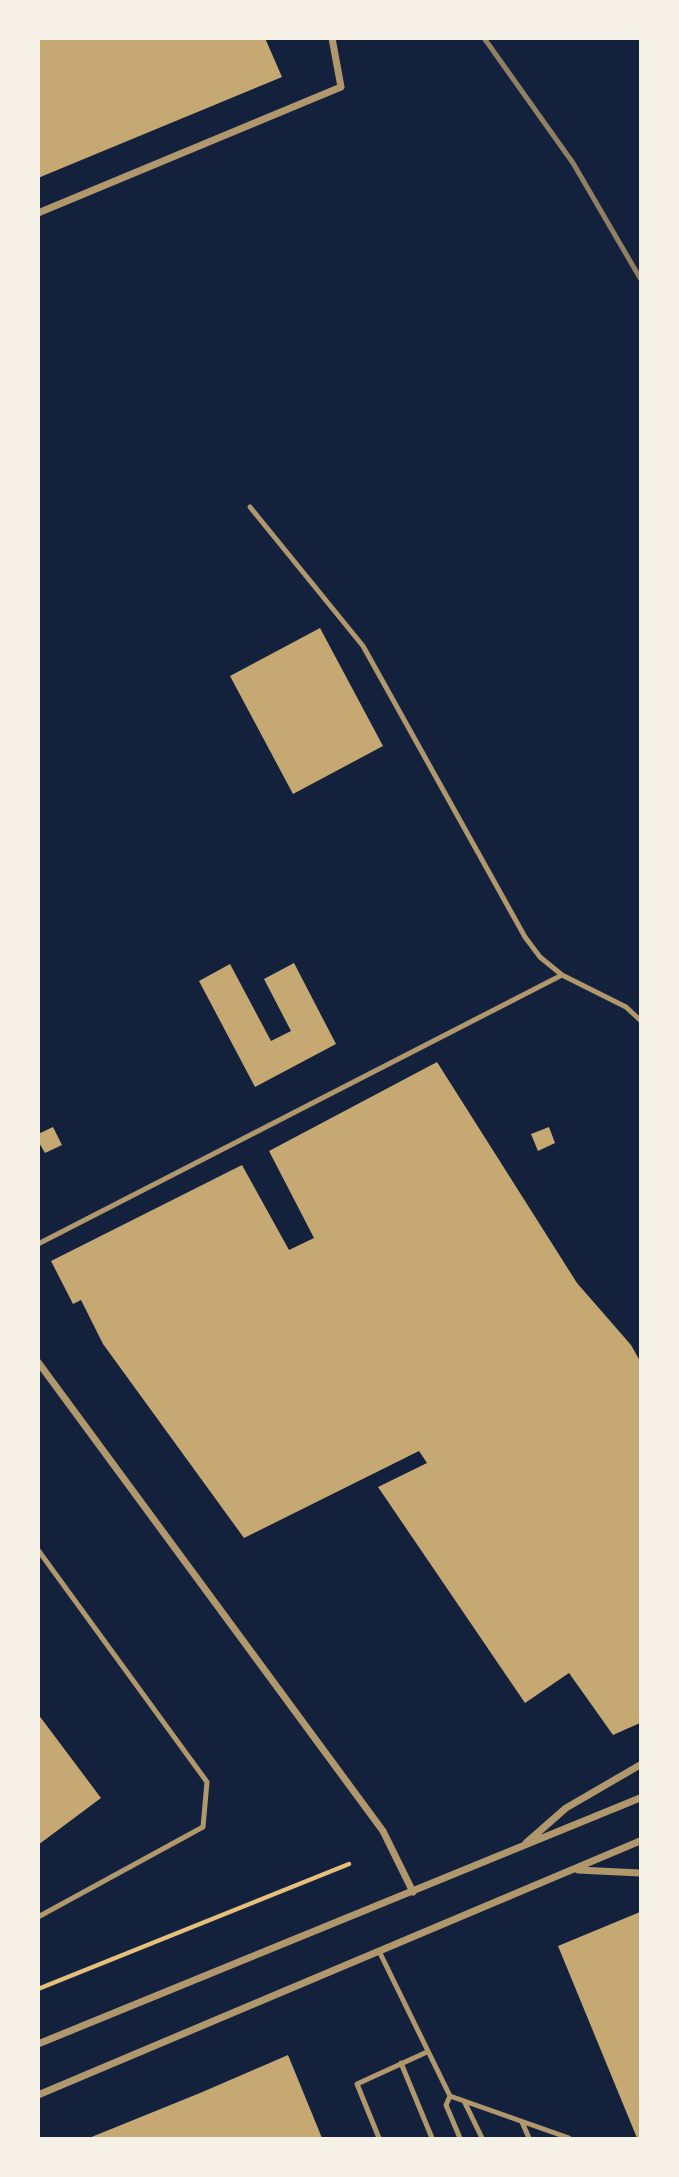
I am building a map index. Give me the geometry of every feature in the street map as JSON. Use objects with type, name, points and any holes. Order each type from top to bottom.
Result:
[{"type":"street","points":[[38,213],[341,88],[331,38]]},
{"type":"street","points":[[38,1362],[383,1831],[413,1892]]},
{"type":"street","points":[[519,1849],[566,1808],[640,1765]]},
{"type":"street","points":[[38,2044],[640,1798]]},
{"type":"street","points":[[38,2095],[640,1840]]},
{"type":"street","points":[[573,1870],[640,1873]]},
{"type":"lane","points":[[250,507],[363,646],[526,937],[540,957],[562,975],[626,1007],[640,1020]]},
{"type":"lane","points":[[38,1244],[562,975]]},
{"type":"lane","points":[[38,1550],[207,1782],[204,1827],[38,1917]]},
{"type":"lane","points":[[379,1951],[450,2096],[553,2135],[569,2138]]},
{"type":"lane","points":[[379,2138],[357,2084],[427,2052]]},
{"type":"lane","points":[[401,2063],[432,2138]]},
{"type":"lane","points":[[450,2096],[446,2105],[460,2138]]},
{"type":"lane","points":[[464,2101],[482,2138]]},
{"type":"lane","points":[[522,2122],[529,2138]]},
{"type":"path","points":[[38,1989],[349,1864]]},
{"type":"building","points":[[38,38],[265,38],[282,77],[38,178]]},
{"type":"building","points":[[320,628],[383,746],[293,794],[230,676]]},
{"type":"building","points":[[294,963],[336,1044],[255,1087],[199,981],[230,964],[271,1041],[291,1031],[264,979]]},
{"type":"building","points":[[437,1062],[577,1283],[631,1345],[640,1361],[640,1723],[613,1735],[569,1673],[525,1703],[378,1487],[427,1463],[419,1451],[244,1538],[103,1344],[81,1300],[73,1304],[51,1261],[242,1165],[289,1250],[314,1238],[269,1151]]},
{"type":"building","points":[[53,1127],[62,1145],[45,1153],[38,1141],[38,1134]]},
{"type":"building","points":[[549,1127],[555,1143],[538,1151],[531,1134]]},
{"type":"building","points":[[38,1714],[101,1798],[38,1845]]},
{"type":"building","points":[[640,1912],[640,2138],[637,2138],[558,1946]]},
{"type":"building","points":[[288,2055],[322,2138],[89,2138],[200,2093]]},
{"type":"railway","points":[[484,38],[573,163],[640,278]]}]
